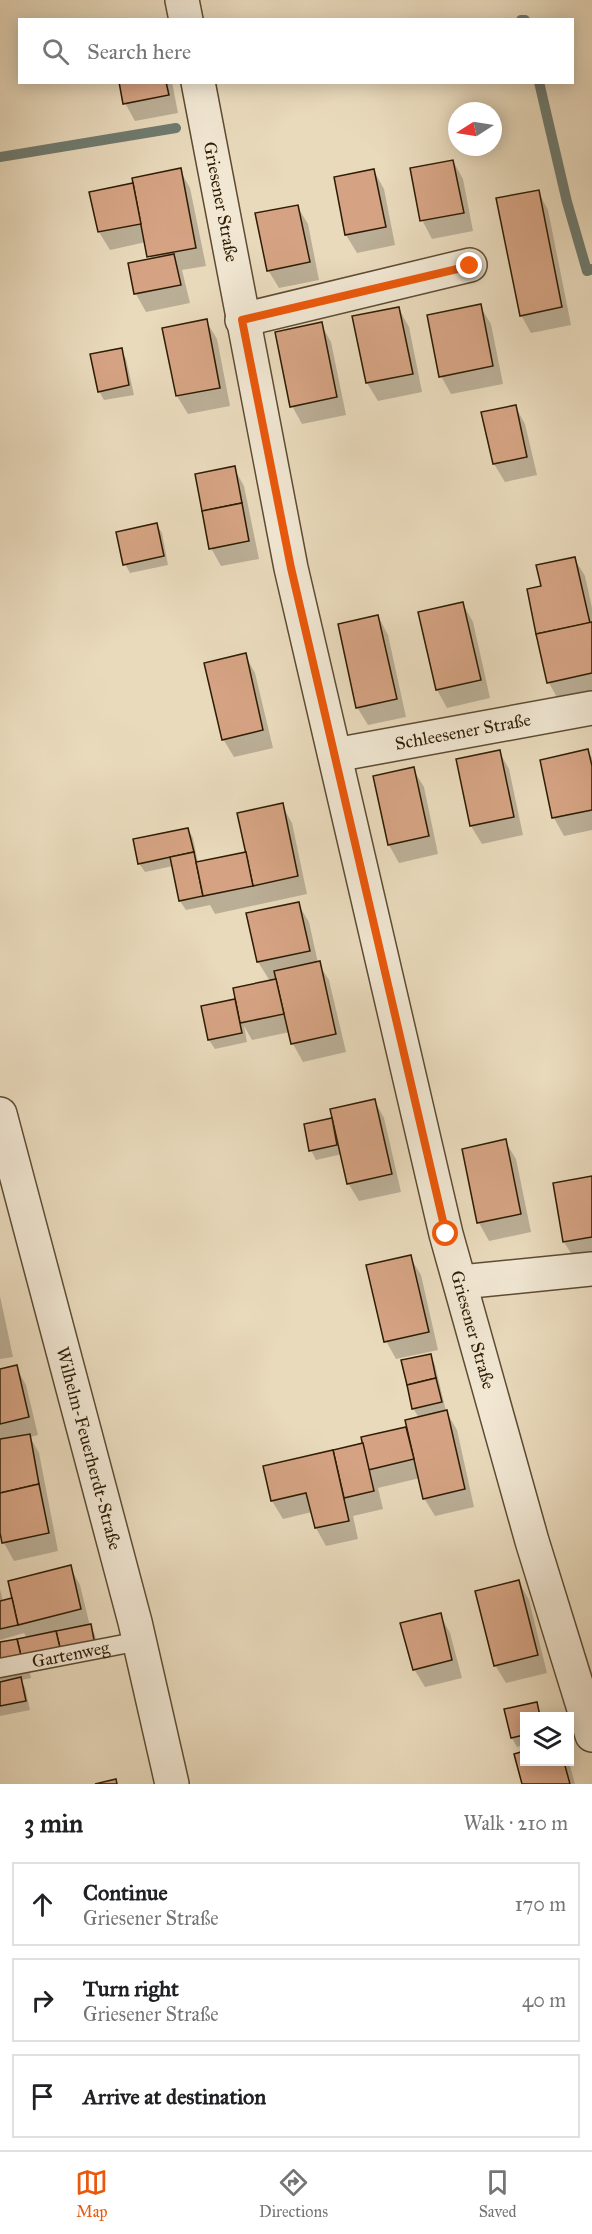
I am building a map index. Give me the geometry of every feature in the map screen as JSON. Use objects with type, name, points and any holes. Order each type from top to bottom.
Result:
[{"type":"street","points":[[182,0],[186,18]]},
{"type":"street","name":"Griesener Straße","points":[[198,84],[291,568],[446,1234],[532,1541],[592,1735]]},
{"type":"street","points":[[242,320],[470,266]]},
{"type":"street","name":"Schleesener Straße","points":[[335,755],[592,708]]},
{"type":"street","name":"Wilhelm-Feuerherdt-Straße","points":[[0,1114],[140,1641],[172,1784]]},
{"type":"street","points":[[461,1282],[592,1269]]},
{"type":"lane","name":"Gartenweg","points":[[0,1668],[140,1641]]},
{"type":"building","points":[[119,84],[166,84],[169,95],[123,104]]},
{"type":"building","points":[[453,160],[464,213],[420,221],[410,168]]},
{"type":"building","points":[[181,168],[196,248],[147,257],[132,178]]},
{"type":"building","points":[[374,169],[386,227],[345,235],[334,177]]},
{"type":"building","points":[[133,183],[141,224],[98,232],[89,192]]},
{"type":"building","points":[[539,190],[562,307],[520,316],[496,198]]},
{"type":"building","points":[[298,205],[310,262],[267,271],[255,213]]},
{"type":"building","points":[[174,254],[181,285],[134,294],[128,263]]},
{"type":"building","points":[[481,304],[493,366],[439,377],[427,315]]},
{"type":"building","points":[[399,307],[413,374],[366,383],[352,316]]},
{"type":"building","points":[[207,319],[220,388],[176,396],[162,328]]},
{"type":"building","points":[[322,322],[337,397],[290,407],[275,332]]},
{"type":"building","points":[[122,348],[129,385],[98,392],[90,354]]},
{"type":"building","points":[[516,405],[527,457],[493,464],[481,412]]},
{"type":"building","points":[[235,466],[242,503],[202,511],[195,474]]},
{"type":"building","points":[[242,503],[249,541],[209,549],[202,511]]},
{"type":"building","points":[[157,523],[164,556],[123,565],[116,532]]},
{"type":"building","points":[[575,557],[590,623],[536,634],[527,589],[541,586],[536,565]]},
{"type":"building","points":[[463,602],[481,680],[436,690],[418,612]]},
{"type":"building","points":[[378,615],[397,699],[356,708],[338,624]]},
{"type":"building","points":[[592,622],[592,673],[547,683],[536,634]]},
{"type":"building","points":[[246,653],[263,730],[222,740],[204,663]]},
{"type":"building","points":[[588,749],[592,766],[592,810],[552,818],[540,760]]},
{"type":"building","points":[[500,750],[514,817],[470,826],[456,759]]},
{"type":"building","points":[[414,767],[429,836],[388,845],[373,776]]},
{"type":"building","points":[[283,803],[298,876],[253,886],[237,813]]},
{"type":"building","points":[[188,828],[194,852],[138,864],[133,839]]},
{"type":"building","points":[[194,852],[203,896],[179,901],[170,857]]},
{"type":"building","points":[[246,852],[253,886],[203,896],[196,862]]},
{"type":"building","points":[[299,902],[310,951],[257,962],[246,913]]},
{"type":"building","points":[[320,961],[336,1034],[291,1044],[274,971]]},
{"type":"building","points":[[276,979],[284,1014],[240,1023],[233,988]]},
{"type":"building","points":[[235,999],[242,1033],[208,1040],[201,1006]]},
{"type":"building","points":[[375,1099],[392,1174],[347,1184],[330,1109]]},
{"type":"building","points":[[332,1118],[337,1145],[309,1151],[304,1124]]},
{"type":"building","points":[[506,1139],[521,1214],[477,1223],[462,1149]]},
{"type":"building","points":[[592,1176],[592,1237],[563,1242],[553,1183]]},
{"type":"building","points":[[411,1255],[429,1332],[384,1342],[366,1265]]},
{"type":"building","points":[[431,1354],[436,1378],[407,1385],[401,1360]]},
{"type":"building","points":[[17,1365],[29,1417],[0,1424],[0,1369]]},
{"type":"building","points":[[436,1378],[442,1402],[412,1409],[407,1385]]},
{"type":"building","points":[[447,1410],[465,1489],[423,1499],[405,1420]]},
{"type":"building","points":[[406,1427],[414,1459],[368,1470],[361,1437]]},
{"type":"building","points":[[30,1434],[39,1484],[0,1493],[0,1439]]},
{"type":"building","points":[[363,1443],[374,1491],[344,1498],[333,1450]]},
{"type":"building","points":[[333,1450],[349,1521],[315,1528],[306,1493],[271,1501],[263,1466]]},
{"type":"building","points":[[39,1484],[49,1533],[2,1543],[0,1493]]},
{"type":"building","points":[[71,1565],[81,1609],[18,1625],[8,1581]]},
{"type":"building","points":[[519,1580],[538,1655],[494,1666],[475,1591]]},
{"type":"building","points":[[12,1598],[18,1625],[0,1629],[0,1601]]},
{"type":"building","points":[[441,1613],[452,1660],[413,1670],[400,1623]]},
{"type":"building","points":[[91,1624],[95,1645],[61,1652],[56,1631]]},
{"type":"building","points":[[56,1631],[61,1652],[22,1660],[17,1639]]},
{"type":"building","points":[[17,1639],[22,1660],[0,1665],[0,1642]]},
{"type":"building","points":[[21,1677],[26,1701],[0,1706],[0,1682]]},
{"type":"building","points":[[537,1702],[539,1712],[520,1712],[520,1736],[511,1738],[504,1709]]},
{"type":"building","points":[[520,1752],[520,1766],[565,1766],[570,1784],[522,1784],[514,1754]]},
{"type":"building","points":[[116,1779],[117,1784],[95,1784]]},
{"type":"waterway","points":[[539,84],[567,202],[587,271],[592,269]]},
{"type":"waterway","points":[[0,157],[176,128]]},
{"type":"route","points":[[446,1234],[291,568],[242,320],[470,266]]}]
